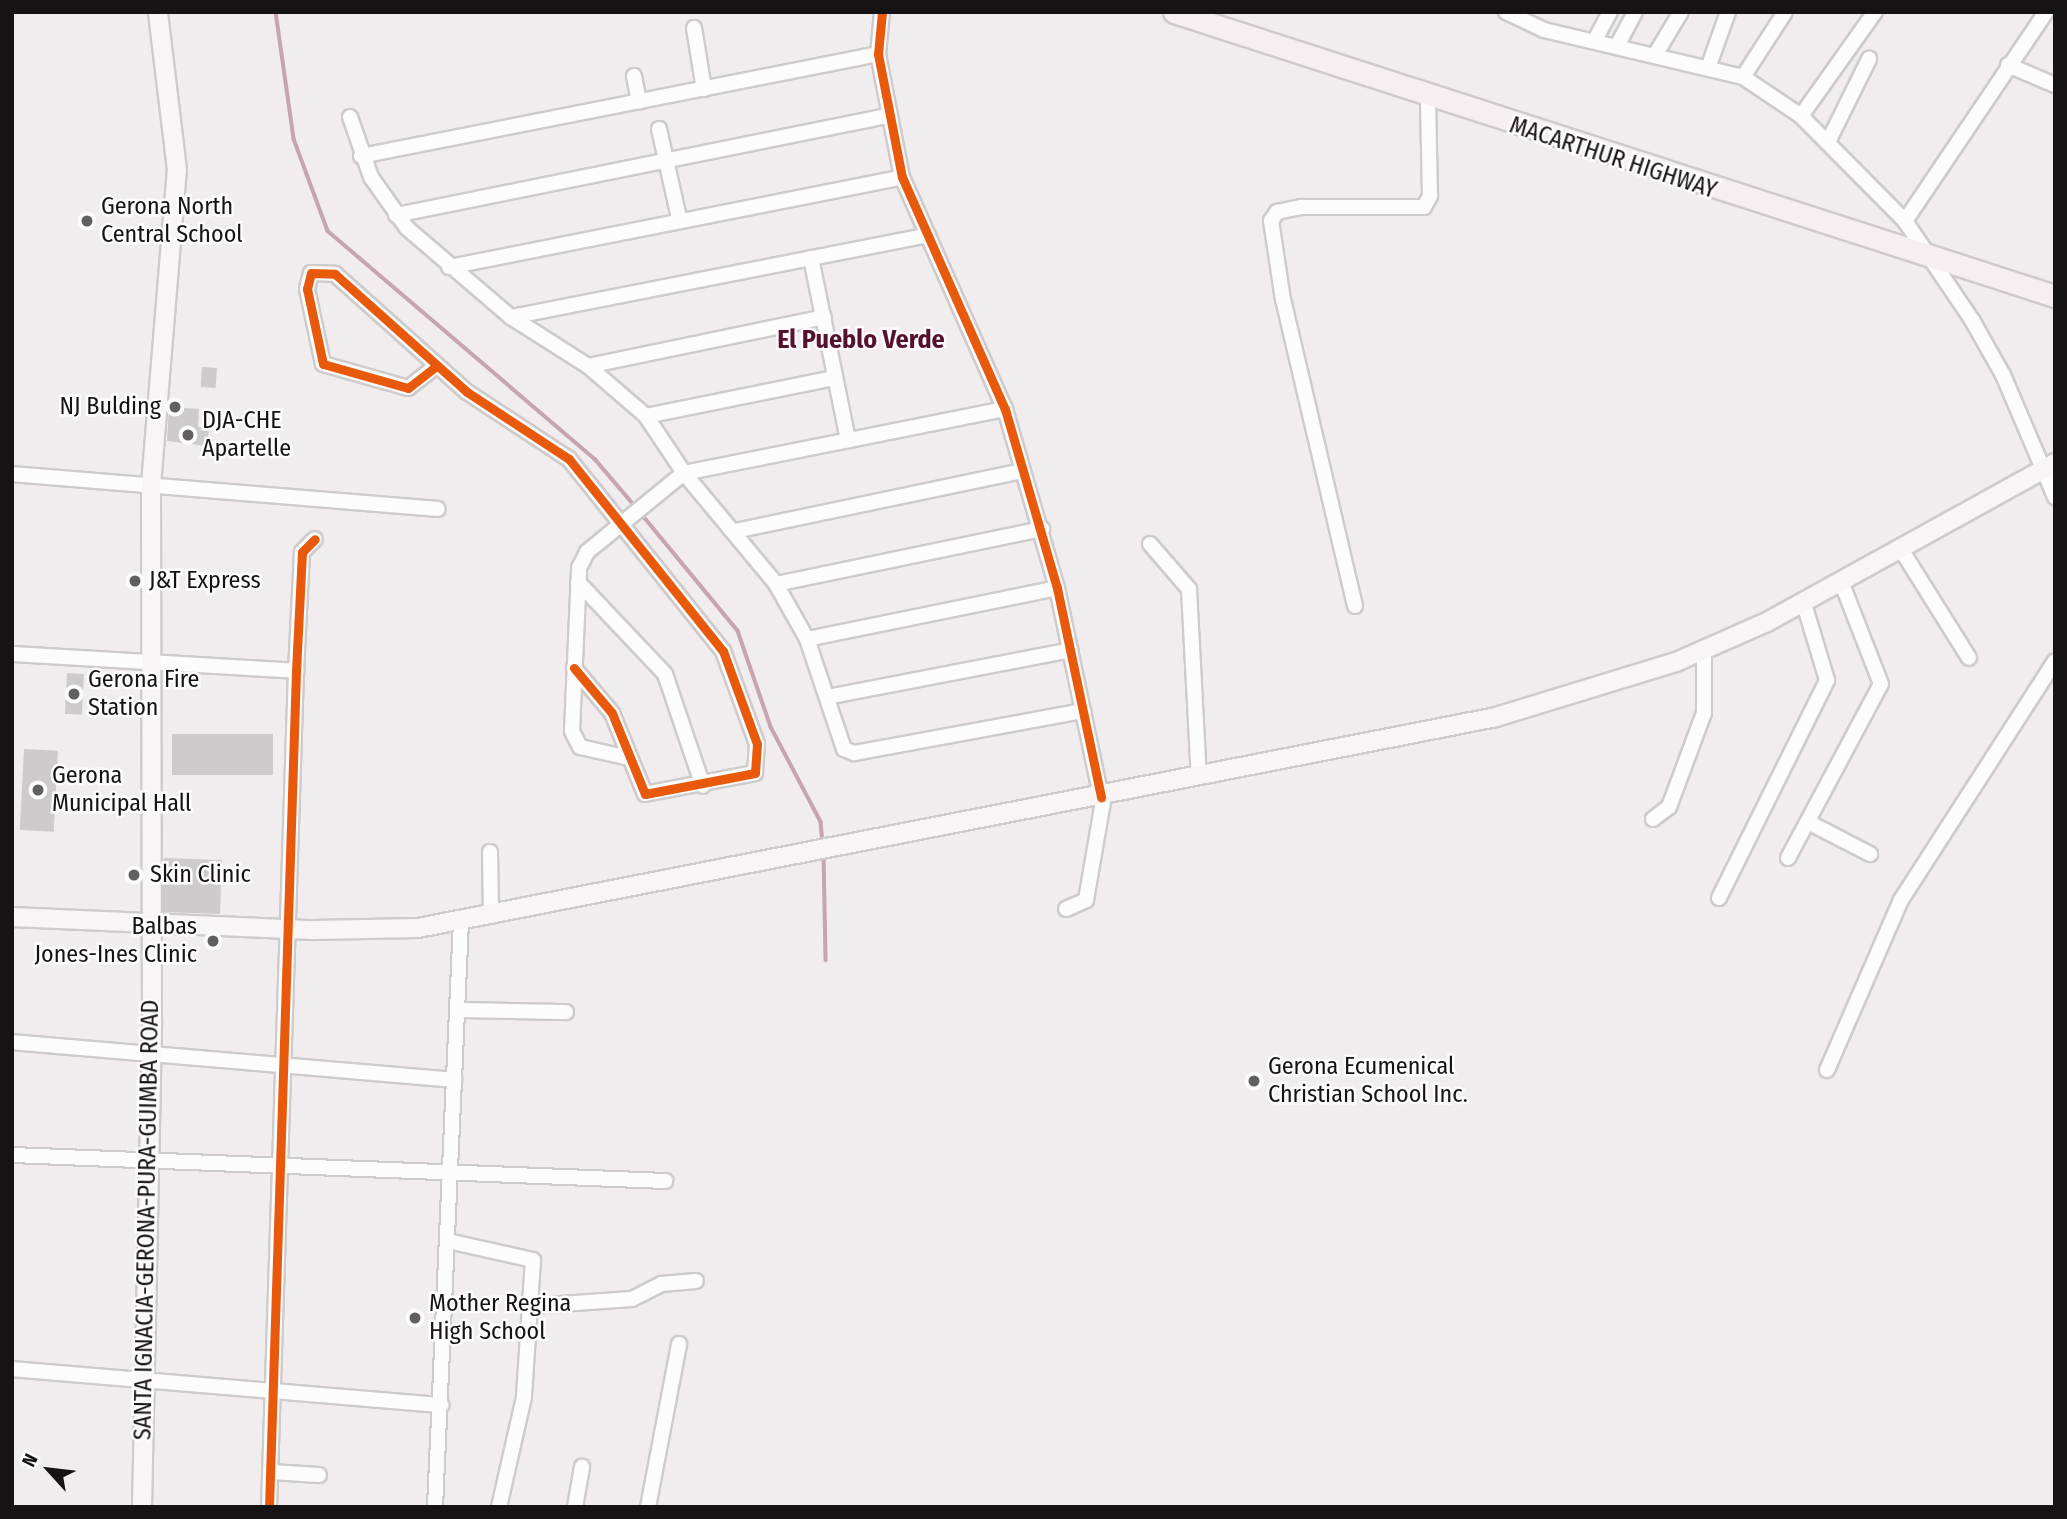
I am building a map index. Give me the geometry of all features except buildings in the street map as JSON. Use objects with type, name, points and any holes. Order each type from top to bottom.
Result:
[{"type":"highway","name":"MACARTHUR HIGHWAY","points":[[1174,12],[1428,97],[2055,296]]},
{"type":"main road","name":"SANTA IGNACIA-GERONA-PURA-GUIMBA ROAD","points":[[142,1507],[149,1160],[153,663],[151,485],[177,170],[158,12]]},
{"type":"main road","points":[[12,917],[151,925],[387,931],[461,921],[1199,777],[1515,712],[1704,650],[1842,584],[2047,468]]},
{"type":"street","points":[[882,12],[878,54],[887,116],[902,177],[925,236],[1005,409],[1057,588],[1102,796],[1086,900],[1066,909]]},
{"type":"street","points":[[1506,12],[1544,30],[1743,77],[1801,116],[1905,221],[1987,343],[2047,468],[2055,497]]},
{"type":"street","points":[[1595,40],[1611,12]]},
{"type":"street","points":[[1617,46],[1635,12]]},
{"type":"street","points":[[1655,55],[1681,12]]},
{"type":"street","points":[[1708,68],[1728,12]]},
{"type":"street","points":[[1743,77],[1785,12]]},
{"type":"street","points":[[1801,116],[1875,12]]},
{"type":"street","points":[[1905,221],[2046,12]]},
{"type":"street","points":[[694,28],[704,89]]},
{"type":"street","points":[[361,156],[878,54]]},
{"type":"street","points":[[1828,142],[1868,60]]},
{"type":"street","points":[[2008,65],[2055,85]]},
{"type":"street","points":[[634,76],[639,102]]},
{"type":"street","points":[[1355,606],[1283,300],[1271,222],[1277,212],[1301,207],[1424,207],[1430,196],[1428,97]]},
{"type":"street","points":[[396,215],[887,116]]},
{"type":"street","points":[[350,117],[361,156],[396,215],[449,267],[511,317],[588,366],[646,416],[684,473],[735,531],[776,584],[807,639],[849,753],[1083,711]]},
{"type":"street","points":[[659,129],[679,218]]},
{"type":"street","points":[[449,267],[679,218],[902,177]]},
{"type":"street","points":[[511,317],[925,236]]},
{"type":"street","points":[[811,258],[848,440]]},
{"type":"street","points":[[435,367],[408,388],[323,364],[307,289],[311,273],[335,274],[435,367],[565,455],[705,624],[741,691],[758,766],[748,778],[645,794],[612,713],[574,668]]},
{"type":"street","points":[[588,366],[824,317]]},
{"type":"street","points":[[646,416],[835,378]]},
{"type":"street","points":[[629,758],[586,750],[575,740],[574,668],[578,582],[584,555],[684,473],[1005,409]]},
{"type":"street","points":[[735,531],[1023,471]]},
{"type":"street","points":[[12,474],[438,509]]},
{"type":"street","points":[[776,584],[1042,529]]},
{"type":"street","points":[[269,1507],[286,1066],[284,929],[296,671],[302,552],[315,539]]},
{"type":"street","points":[[1150,544],[1189,589],[1199,777]]},
{"type":"street","points":[[1902,551],[1969,658]]},
{"type":"street","points":[[578,582],[665,674],[703,786]]},
{"type":"street","points":[[1788,858],[1881,684],[1842,584]]},
{"type":"street","points":[[807,639],[1057,588]]},
{"type":"street","points":[[1718,898],[1827,680],[1804,604]]},
{"type":"street","points":[[828,697],[1071,650]]},
{"type":"street","points":[[1653,819],[1670,807],[1704,713],[1704,650]]},
{"type":"street","points":[[12,654],[296,671]]},
{"type":"street","points":[[1826,1070],[1901,900],[2055,661]]},
{"type":"street","points":[[1808,822],[1870,854]]},
{"type":"street","points":[[490,852],[491,916]]},
{"type":"street","points":[[435,1507],[461,921]]},
{"type":"street","points":[[458,1010],[566,1013]]},
{"type":"street","points":[[12,1042],[454,1080]]},
{"type":"street","points":[[12,1155],[283,1163],[665,1181]]},
{"type":"street","points":[[448,1241],[530,1257],[532,1306],[524,1397],[499,1507]]},
{"type":"street","points":[[532,1306],[632,1299],[661,1284],[696,1281]]},
{"type":"street","points":[[649,1507],[679,1344]]},
{"type":"street","points":[[12,1369],[441,1405]]},
{"type":"street","points":[[575,1507],[582,1467]]},
{"type":"street","points":[[271,1472],[318,1475]]},
{"type":"waterway","points":[[276,12],[294,139],[328,231],[595,459],[635,506]]},
{"type":"waterway","points":[[640,512],[738,631],[771,727],[821,822],[823,843]]},
{"type":"waterway","points":[[824,854],[826,960]]},
{"type":"cycle path","points":[[882,12],[878,54],[902,177],[1005,409],[1057,588],[1101,797]]},
{"type":"cycle path","points":[[435,367],[408,388],[323,364],[307,289],[311,273],[335,274],[467,392],[569,459],[723,651],[757,744],[755,773],[645,794],[612,713],[574,668]]},
{"type":"cycle path","points":[[269,1507],[296,671],[302,552],[315,539]]},
{"type":"place","name":"Gerona North Central School","points":[[87,221]]},
{"type":"place","name":"NJ Bulding","points":[[175,407]]},
{"type":"place","name":"DJA-CHE Apartelle","points":[[188,435]]},
{"type":"place","name":"J&T Express","points":[[135,581]]},
{"type":"place","name":"Gerona Fire Station","points":[[74,694]]},
{"type":"place","name":"Gerona Municipal Hall","points":[[38,790]]},
{"type":"place","name":"Skin Clinic","points":[[134,875]]},
{"type":"place","name":"Balbas Jones-Ines Clinic","points":[[213,941]]},
{"type":"place","name":"Gerona Ecumenical Christian School Inc.","points":[[1254,1081]]},
{"type":"place","name":"Mother Regina High School","points":[[415,1318]]},
{"type":"district","name":"El Pueblo Verde","points":[[861,340]]}]
